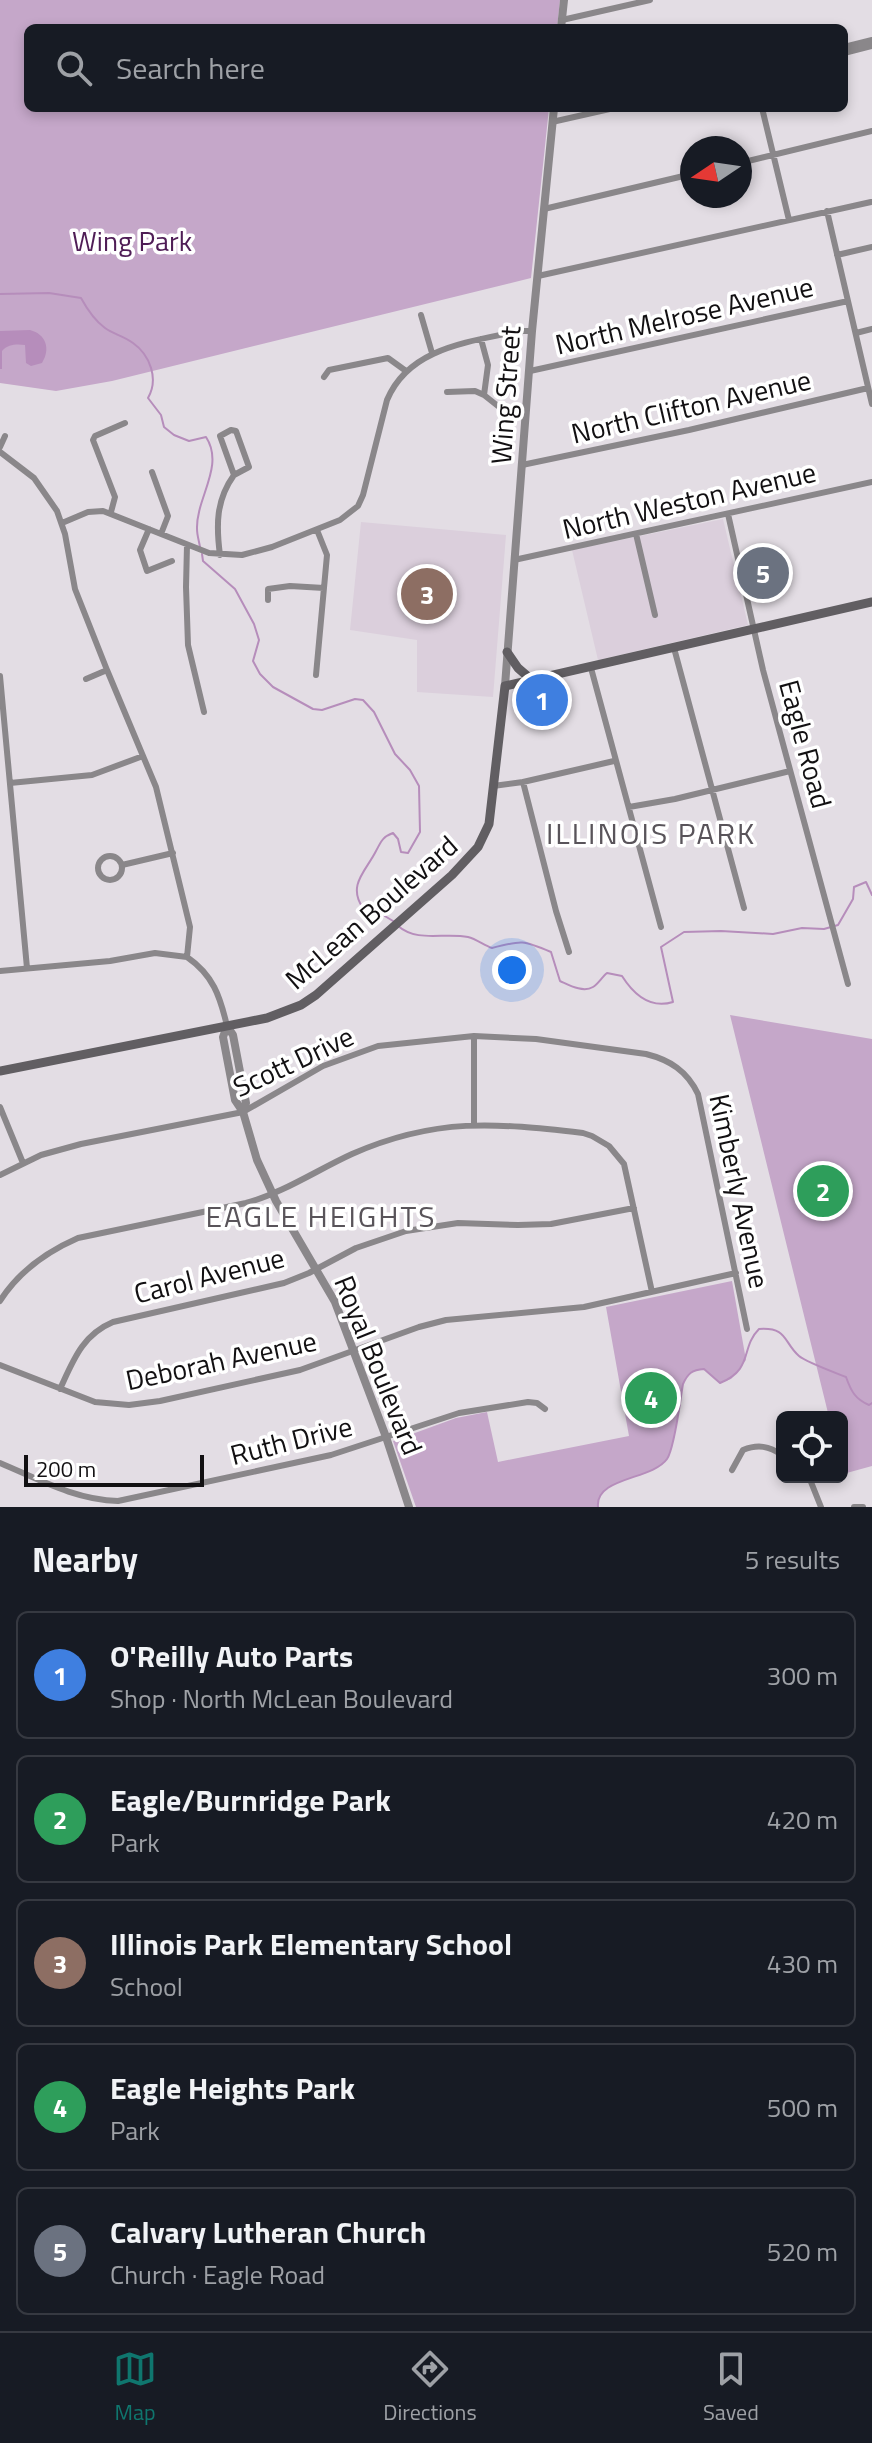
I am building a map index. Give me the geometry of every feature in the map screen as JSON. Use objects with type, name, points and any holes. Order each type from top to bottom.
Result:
[{"type":"main road","points":[[505,686],[872,602]]},
{"type":"main road","points":[[507,652],[518,668],[533,681]]},
{"type":"main road","name":"McLean Boulevard","points":[[0,1071],[267,1018],[301,1005],[467,861],[478,847],[489,824],[505,686]]},
{"type":"street","points":[[564,0],[562,24],[650,0]]},
{"type":"street","points":[[848,49],[872,40]]},
{"type":"street","points":[[848,49],[872,46]]},
{"type":"street","name":"Wing Street","points":[[505,686],[532,331],[553,112]]},
{"type":"street","points":[[552,120],[581,112]]},
{"type":"street","points":[[552,120],[593,112]]},
{"type":"street","points":[[763,112],[789,220]]},
{"type":"street","points":[[752,160],[872,131]]},
{"type":"street","points":[[543,209],[680,177]]},
{"type":"street","points":[[538,276],[871,202]]},
{"type":"street","points":[[827,211],[872,404]]},
{"type":"street","points":[[837,255],[872,247]]},
{"type":"street","name":"North Melrose Avenue","points":[[530,371],[848,301]]},
{"type":"street","points":[[421,315],[432,353]]},
{"type":"street","points":[[856,333],[872,329]]},
{"type":"street","points":[[62,523],[93,511],[111,512],[189,546],[220,555],[256,553],[317,530],[349,515],[361,502],[387,400],[406,371],[432,353],[481,339],[532,331]]},
{"type":"street","points":[[481,339],[488,365],[484,395]]},
{"type":"street","points":[[324,377],[329,370],[384,358],[394,361],[406,371]]},
{"type":"street","name":"North Clifton Avenue","points":[[522,465],[868,388]]},
{"type":"street","points":[[447,392],[475,391],[508,414]]},
{"type":"street","points":[[111,512],[115,497],[93,440],[95,436],[125,423]]},
{"type":"street","points":[[220,555],[218,511],[223,492],[234,475],[249,467],[236,431],[231,430],[220,436],[234,475]]},
{"type":"street","points":[[0,971],[155,953],[187,957],[190,927],[156,787],[75,589],[62,523],[51,500],[34,478],[0,449],[5,436]]},
{"type":"street","points":[[152,472],[168,516],[161,534]]},
{"type":"street","name":"North Weston Avenue","points":[[514,560],[872,482]]},
{"type":"street","name":"Eagle Road","points":[[728,514],[790,771],[848,984]]},
{"type":"street","points":[[149,529],[140,550],[147,571],[172,561]]},
{"type":"street","points":[[316,675],[327,555],[317,530]]},
{"type":"street","points":[[636,534],[655,615]]},
{"type":"street","points":[[189,546],[186,587],[188,645],[204,712]]},
{"type":"street","points":[[268,600],[268,589],[290,586],[324,588]]},
{"type":"street","points":[[674,648],[744,908]]},
{"type":"street","points":[[591,668],[661,927]]},
{"type":"street","points":[[86,679],[107,670]]},
{"type":"street","points":[[0,676],[27,968]]},
{"type":"street","points":[[10,783],[92,775],[143,756]]},
{"type":"street","points":[[493,786],[614,761]]},
{"type":"street","points":[[629,807],[790,771]]},
{"type":"street","points":[[523,782],[559,925],[569,952]]},
{"type":"street","points":[[122,865],[173,853]]},
{"type":"street","name":"Royal Boulevard","points":[[187,957],[213,981],[227,1026],[233,1035],[246,1103],[243,1112],[254,1151],[272,1194],[335,1302],[409,1507]]},
{"type":"street","points":[[474,1036],[474,1124]]},
{"type":"street","name":"Scott Drive","points":[[0,1175],[23,1163],[81,1144],[243,1112],[323,1066],[378,1046],[474,1036],[536,1039],[646,1054],[662,1058],[679,1068]]},
{"type":"street","name":"Kimberly Avenue","points":[[679,1068],[693,1083],[703,1107],[747,1329]]},
{"type":"street","points":[[0,1107],[23,1163]]},
{"type":"street","points":[[0,1301],[31,1265],[59,1246],[78,1238],[246,1203],[272,1194],[377,1144],[420,1131],[474,1124],[583,1133],[601,1140],[616,1152],[624,1164],[652,1292]]},
{"type":"street","name":"Carol Avenue","points":[[60,1389],[82,1344],[106,1325],[122,1319],[274,1286],[381,1238],[436,1225],[477,1222],[551,1224],[634,1208]]},
{"type":"street","name":"Deborah Avenue","points":[[0,1365],[86,1399],[117,1404],[160,1401],[300,1370],[446,1320],[562,1311],[736,1273]]},
{"type":"street","name":"Ruth Drive","points":[[0,1463],[102,1503],[307,1461],[459,1413],[491,1406],[528,1402],[537,1403],[545,1409]]},
{"type":"street","points":[[732,1470],[743,1450],[766,1446],[776,1452]]},
{"type":"street","points":[[811,1483],[821,1507]]},
{"type":"street","points":[[854,1507],[863,1507]]},
{"type":"shaded area","points":[[30,330],[40,335],[45,343],[42,363],[31,366],[26,363],[25,345],[13,345],[2,351],[0,369],[0,331]]},
{"type":"shaded area","points":[[723,519],[748,625],[598,660],[572,550]]},
{"type":"shaded area","points":[[361,522],[506,535],[493,697],[417,692],[417,640],[350,630]]},
{"type":"green space","name":"Wing Park","points":[[0,0],[560,0],[557,24],[24,24],[24,112],[549,112],[531,278],[112,381],[56,391],[0,383]]},
{"type":"green space","points":[[730,1015],[872,1039],[872,1466],[848,1473],[848,1411],[828,1411]]},
{"type":"green space","points":[[732,1281],[746,1360],[731,1379],[720,1383],[704,1369],[689,1375],[683,1384],[670,1453],[660,1466],[605,1490],[599,1497],[598,1507],[416,1507],[393,1441],[456,1418],[487,1412],[498,1462],[629,1436],[606,1307]]},
{"type":"waterway","points":[[0,294],[49,293],[81,298],[101,325],[130,341],[144,354],[153,375],[148,398],[161,415],[164,427],[189,441],[206,437],[211,448],[211,471],[198,517],[200,547]]},
{"type":"waterway","points":[[202,554],[203,561],[235,589],[254,624],[259,640],[253,661],[260,674],[273,687],[313,709],[322,710],[355,699],[363,700],[374,712],[395,754],[419,786],[420,832],[408,853],[401,852],[393,833],[386,836],[357,885],[363,908],[375,910],[393,921]]},
{"type":"waterway","points":[[398,926],[423,936],[468,937],[492,948],[528,943],[551,952],[560,981],[589,989],[607,973],[622,976],[643,999],[665,1004],[673,1002],[661,947],[684,932],[773,934],[802,928],[824,929],[838,925],[853,899],[854,887],[866,882],[872,895]]},
{"type":"waterway","points":[[598,1507],[599,1497],[605,1490],[660,1466],[667,1459],[675,1434],[683,1384],[689,1375],[704,1369],[720,1383],[731,1377],[742,1365],[753,1336],[759,1329],[780,1333],[799,1356],[846,1377],[857,1397],[864,1403],[872,1403]]},
{"type":"place","name":"Calvary Lutheran Church","points":[[763,573]]},
{"type":"place","name":"Illinois Park Elementary School","points":[[427,594]]},
{"type":"place","name":"O'Reilly Auto Parts","points":[[542,700]]},
{"type":"place","name":"Eagle/Burnridge Park","points":[[823,1191]]},
{"type":"place","name":"Eagle Heights Park","points":[[651,1398]]},
{"type":"district","name":"ILLINOIS PARK","points":[[651,833]]},
{"type":"district","name":"EAGLE HEIGHTS","points":[[321,1216]]}]
